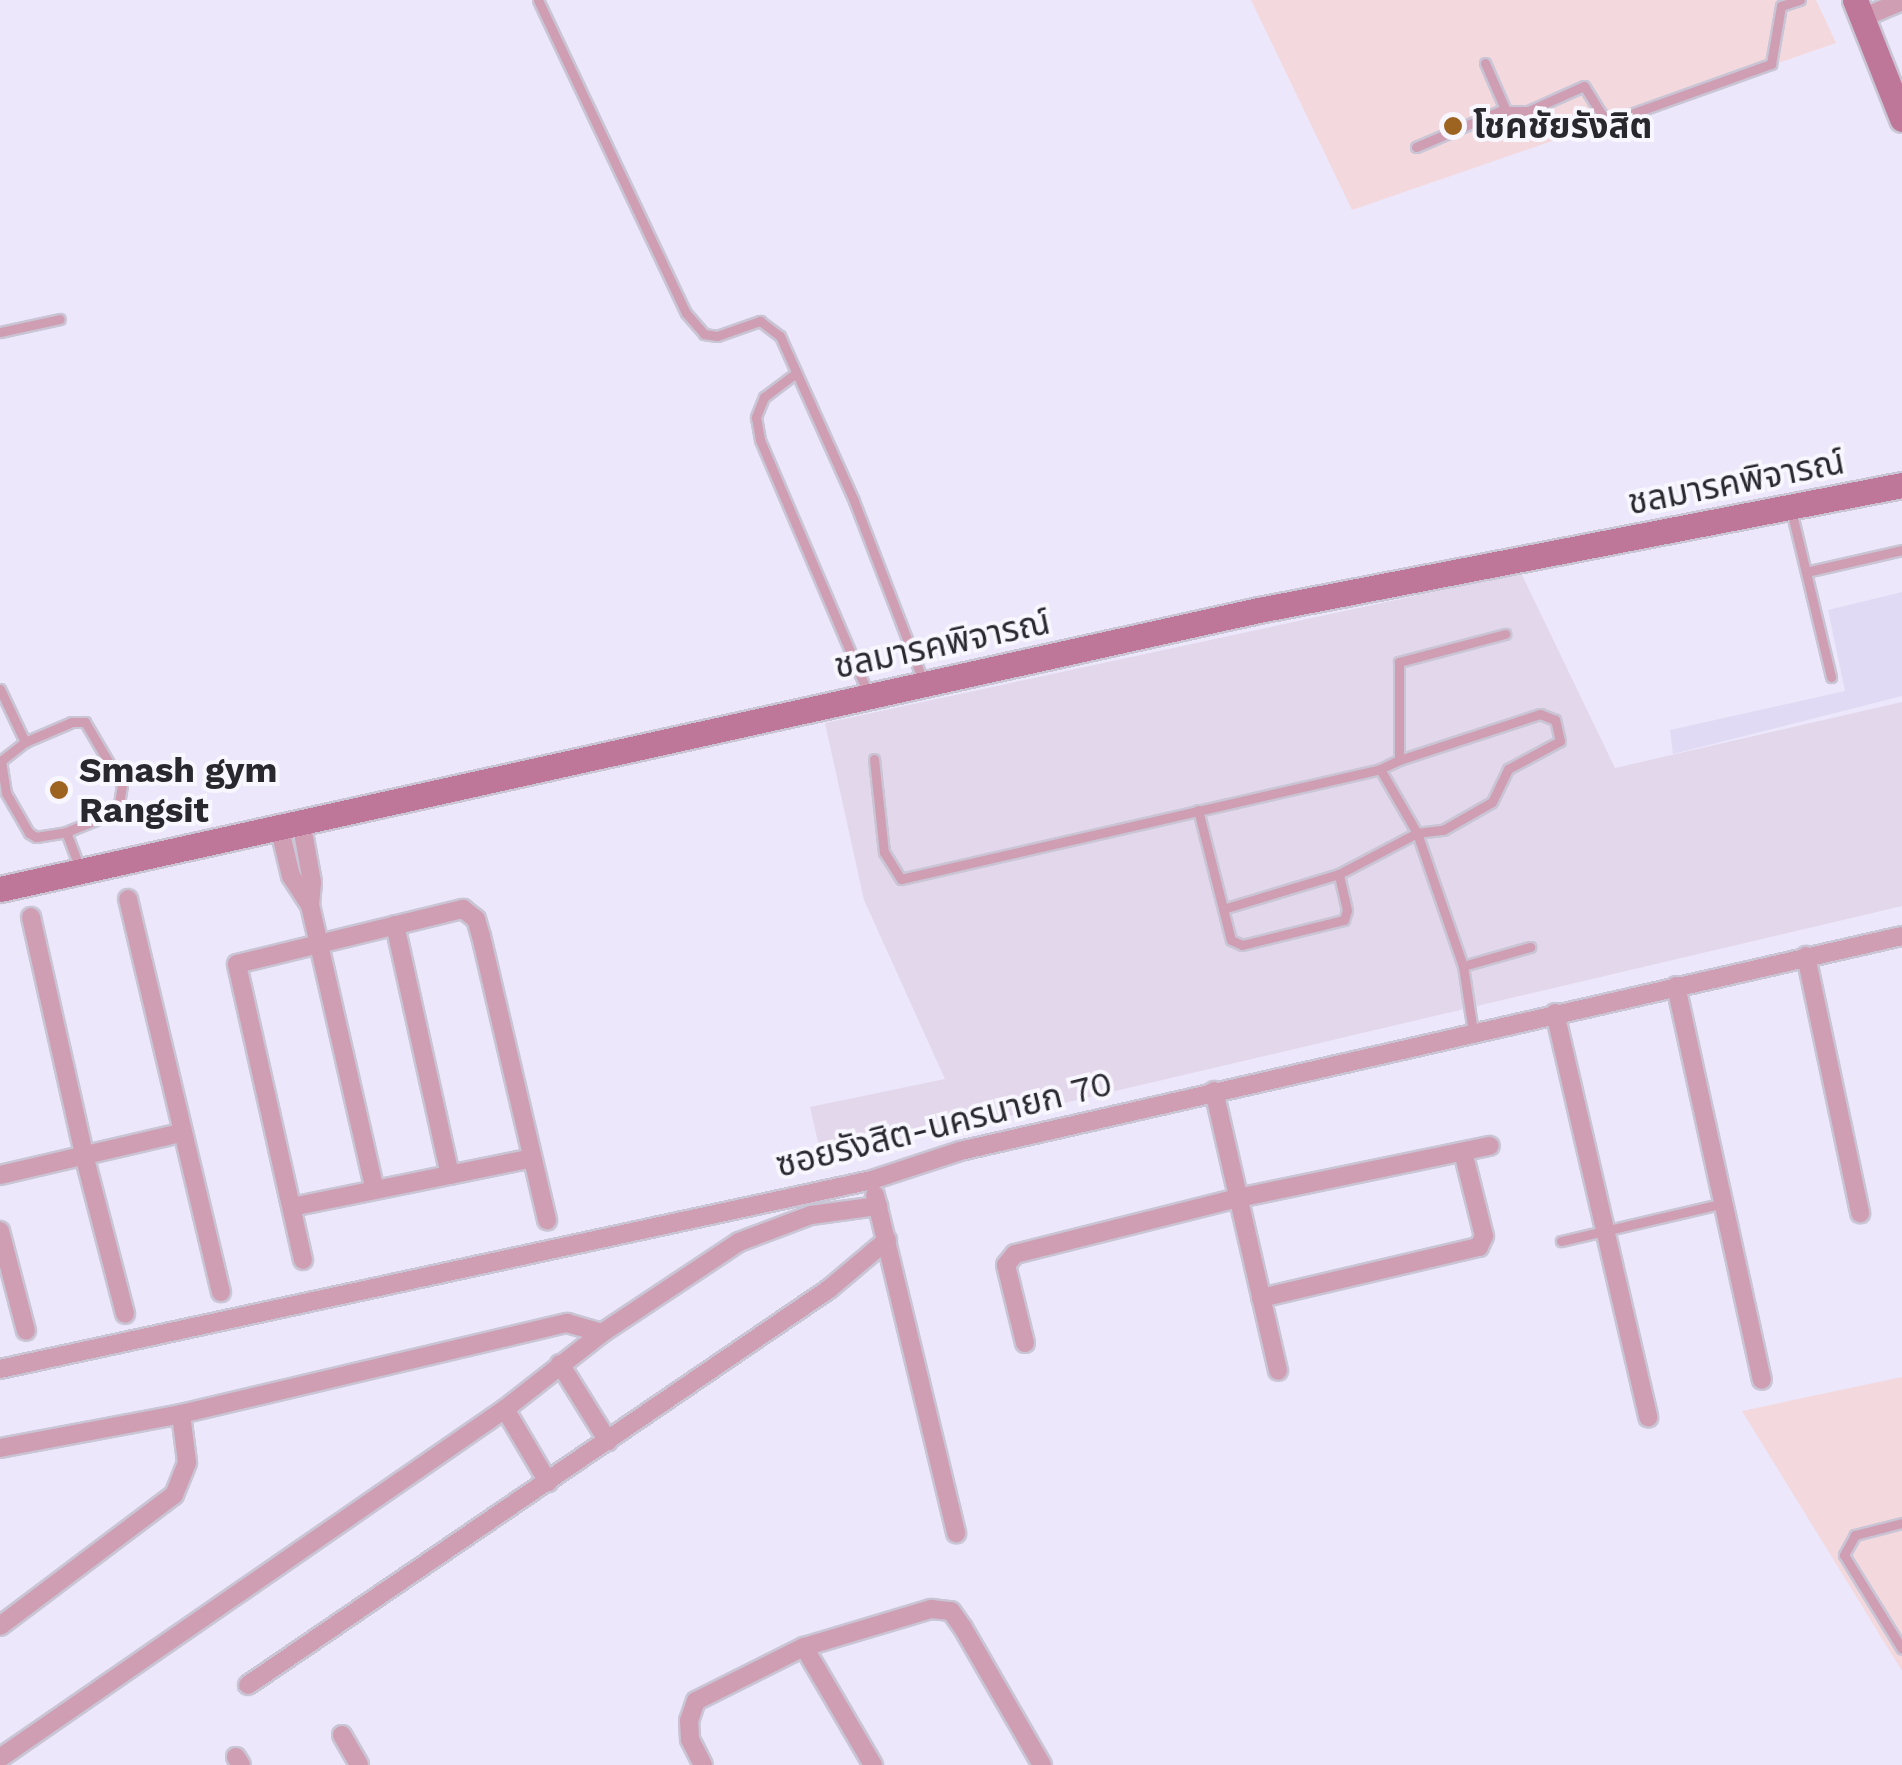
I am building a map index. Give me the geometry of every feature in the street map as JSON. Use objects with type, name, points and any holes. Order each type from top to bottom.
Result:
[{"type":"street","points":[[1895,4],[1858,9],[1902,119]]},
{"type":"street","name":"ชลมารคพิจารณ์","points":[[0,890],[1259,610],[1902,485]]},
{"type":"street","points":[[290,824],[312,882],[310,905],[375,1190]]},
{"type":"street","points":[[128,899],[180,1133],[222,1292]]},
{"type":"street","points":[[302,1260],[237,964],[462,909],[476,919],[546,1220]]},
{"type":"street","points":[[31,917],[84,1155],[125,1314]]},
{"type":"street","points":[[395,925],[450,1175]]},
{"type":"street","name":"ซอยรังสิต-นครนายก 70","points":[[0,1369],[872,1180],[960,1151],[1902,936]]},
{"type":"street","points":[[1806,956],[1860,1212]]},
{"type":"street","points":[[1676,986],[1762,1380]]},
{"type":"street","points":[[1556,1013],[1648,1417]]},
{"type":"street","points":[[1214,1091],[1278,1371]]},
{"type":"street","points":[[0,1175],[180,1133]]},
{"type":"street","points":[[1024,1344],[1006,1266],[1015,1254],[1238,1198],[1490,1146]]},
{"type":"street","points":[[1261,1298],[1479,1247],[1484,1236],[1463,1152]]},
{"type":"street","points":[[292,1207],[532,1158]]},
{"type":"street","points":[[872,1180],[956,1533]]},
{"type":"street","points":[[0,1758],[504,1409],[602,1333],[740,1242],[811,1215],[878,1206]]},
{"type":"street","points":[[0,1231],[26,1330]]},
{"type":"street","points":[[248,1686],[829,1289],[887,1240]]},
{"type":"street","points":[[0,1448],[181,1414],[567,1323],[602,1333]]},
{"type":"street","points":[[560,1364],[608,1441]]},
{"type":"street","points":[[504,1409],[548,1482]]},
{"type":"street","points":[[0,1626],[174,1495],[187,1462],[181,1414]]},
{"type":"street","points":[[703,1765],[690,1739],[689,1722],[696,1700],[804,1646],[931,1608],[951,1611],[1042,1765]]},
{"type":"street","points":[[804,1646],[873,1765]]},
{"type":"street","points":[[342,1735],[359,1765]]},
{"type":"lane","points":[[538,0],[686,313],[704,334],[717,336],[746,324],[770,325],[854,500],[924,684]]},
{"type":"lane","points":[[1416,146],[1506,110],[1528,112],[1586,86],[1602,116],[1616,118],[1771,64],[1780,3],[1800,0]]},
{"type":"lane","points":[[1485,62],[1506,110]]},
{"type":"lane","points":[[0,332],[60,320]]},
{"type":"lane","points":[[796,374],[764,397],[756,417],[760,440],[869,696]]},
{"type":"lane","points":[[1791,507],[1832,677]]},
{"type":"lane","points":[[1806,572],[1902,550]]},
{"type":"lane","points":[[1399,760],[1400,662],[1505,634]]},
{"type":"lane","points":[[0,689],[25,742]]},
{"type":"lane","points":[[874,759],[884,852],[900,879],[1380,769],[1540,714],[1555,720],[1560,741],[1508,769],[1492,802],[1442,830],[1417,833],[1339,874],[1223,909]]},
{"type":"lane","points":[[72,722],[85,722],[122,785],[118,811],[66,832],[36,837],[21,825],[0,771],[6,754],[25,742],[72,722]]},
{"type":"lane","points":[[1380,769],[1417,833],[1462,966],[1472,1032]]},
{"type":"lane","points":[[1198,810],[1236,946],[1344,920],[1347,910],[1339,874]]},
{"type":"lane","points":[[66,832],[80,871]]},
{"type":"lane","points":[[1462,966],[1530,947]]},
{"type":"lane","points":[[1562,1241],[1724,1203]]},
{"type":"lane","points":[[1902,1523],[1854,1535],[1844,1555],[1902,1649]]},
{"type":"shaded area","name":"โชคชัยรังสิต","points":[[1251,0],[1816,0],[1836,43],[1352,210]]},
{"type":"shaded area","points":[[1521,573],[1615,768],[1902,702],[1902,906],[822,1160],[810,1107],[945,1079],[864,900],[825,723]]},
{"type":"shaded area","points":[[1902,592],[1902,696],[1673,754],[1670,730],[1845,691],[1828,610]]},
{"type":"shaded area","points":[[1902,1377],[1902,1671],[1742,1411]]},
{"type":"place","name":"โชคชัยรังสิต","points":[[1453,126]]},
{"type":"place","name":"Smash gym Rangsit","points":[[59,790]]}]
